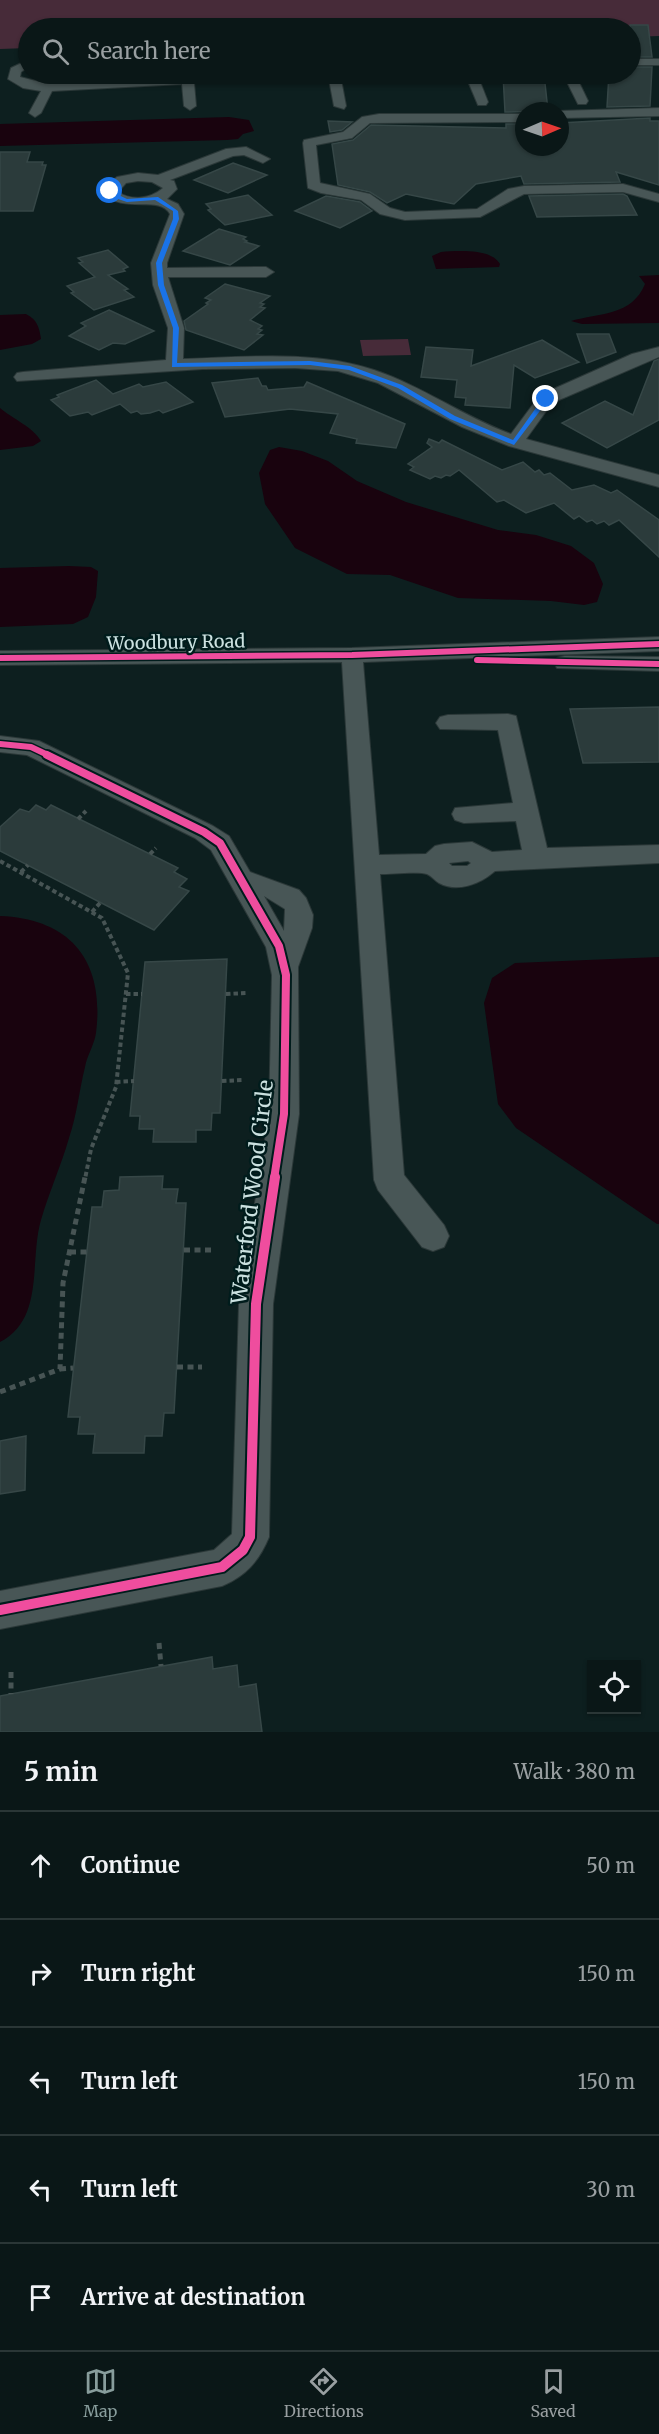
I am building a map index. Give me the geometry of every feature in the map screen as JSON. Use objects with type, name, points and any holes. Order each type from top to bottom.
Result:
[{"type":"street","points":[[641,62],[659,62]]},
{"type":"street","points":[[18,70],[13,73],[14,85],[48,88],[85,84]]},
{"type":"street","points":[[189,84],[190,106]]},
{"type":"street","points":[[336,84],[340,106]]},
{"type":"street","points":[[475,84],[482,102]]},
{"type":"street","points":[[574,84],[582,101]]},
{"type":"street","points":[[35,113],[48,88]]},
{"type":"street","points":[[569,114],[659,112]]},
{"type":"street","points":[[515,118],[430,116],[366,120],[347,135],[309,143],[312,185],[321,189],[365,197],[384,211],[405,216],[480,213],[513,192],[524,190],[623,188],[659,198]]},
{"type":"street","points":[[159,179],[231,152],[246,151],[263,159]]},
{"type":"street","points":[[156,199],[170,189],[167,182],[159,179],[127,178],[110,189],[114,196],[127,201],[156,199],[173,207],[177,214],[161,254],[159,273],[176,328],[174,365]]},
{"type":"street","points":[[159,273],[266,272]]},
{"type":"street","points":[[514,442],[546,399],[638,358],[659,352]]},
{"type":"street","points":[[23,377],[174,365],[310,363],[350,368],[400,386],[453,418],[514,442],[659,481]]},
{"type":"street","name":"Woodbury Road","points":[[0,658],[352,655],[659,645]]},
{"type":"street","points":[[352,655],[389,1180],[433,1236]]},
{"type":"street","name":"Woodbury Road","points":[[352,655],[659,664]]},
{"type":"street","points":[[448,723],[508,722],[536,858]]},
{"type":"street","name":"Waterford Wood Circle","points":[[0,744],[31,747],[204,832],[220,843],[279,946],[285,965],[284,1114],[256,1304],[250,1538],[243,1550],[222,1567],[0,1610]]},
{"type":"street","points":[[464,814],[526,812]]},
{"type":"street","points":[[365,865],[432,864],[447,876],[473,876],[488,862],[659,854]]},
{"type":"path","points":[[78,819],[86,811]]},
{"type":"path","points":[[150,854],[156,848]]},
{"type":"path","points":[[0,861],[102,918],[128,973],[116,1082],[108,1111],[91,1149],[63,1283],[60,1369]]},
{"type":"path","points":[[21,872],[28,865]]},
{"type":"path","points":[[92,912],[100,903]]},
{"type":"path","points":[[226,993],[246,993]]},
{"type":"path","points":[[126,994],[142,994]]},
{"type":"path","points":[[222,1081],[244,1080]]},
{"type":"path","points":[[116,1082],[134,1082]]},
{"type":"path","points":[[184,1250],[215,1250]]},
{"type":"path","points":[[70,1252],[87,1252]]},
{"type":"path","points":[[177,1367],[202,1367]]},
{"type":"path","points":[[0,1392],[60,1369],[74,1368]]},
{"type":"path","points":[[159,1643],[160,1666]]},
{"type":"path","points":[[11,1672],[11,1694]]},
{"type":"shaded area","points":[[0,0],[659,0],[659,36],[641,37],[641,18],[18,18],[18,48],[0,49]]},
{"type":"shaded area","points":[[229,117],[249,120],[254,131],[243,134],[238,139],[227,140],[0,146],[0,124]]},
{"type":"shaded area","points":[[441,252],[482,253],[496,259],[500,264],[499,267],[436,269],[432,256]]},
{"type":"shaded area","points":[[659,275],[659,323],[582,324],[571,321],[623,308],[632,302],[645,284],[639,276]]},
{"type":"shaded area","points":[[26,314],[37,324],[41,339],[32,344],[0,350],[0,315]]},
{"type":"shaded area","points":[[408,339],[411,355],[363,356],[360,340]]},
{"type":"shaded area","points":[[0,408],[28,427],[41,441],[33,446],[0,450]]},
{"type":"shaded area","points":[[279,447],[302,451],[328,461],[357,481],[406,502],[498,530],[536,535],[571,546],[594,563],[603,584],[597,602],[584,605],[551,601],[458,598],[390,575],[347,574],[295,548],[265,504],[259,473],[270,450]]},
{"type":"shaded area","points":[[91,567],[98,571],[96,597],[88,617],[73,624],[0,627],[0,568]]},
{"type":"shaded area","points":[[0,916],[25,919],[47,926],[64,936],[78,949],[89,966],[95,985],[97,1008],[95,1038],[86,1063],[72,1129],[41,1220],[30,1304],[24,1319],[14,1332],[0,1342]]},
{"type":"shaded area","points":[[659,957],[659,1224],[657,1224],[516,1128],[498,1104],[484,1003],[492,978],[515,963]]},
{"type":"building","points":[[641,25],[648,25],[652,57],[641,57]]},
{"type":"building","points":[[641,67],[652,67],[650,106],[607,107],[608,84],[641,84]]},
{"type":"building","points":[[504,84],[545,84],[547,102],[515,102],[515,112],[505,112]]},
{"type":"building","points":[[650,118],[650,121],[659,121],[659,185],[616,172],[620,182],[524,184],[521,176],[476,184],[454,204],[406,194],[387,203],[370,192],[338,185],[332,144],[353,140],[371,125],[506,128],[506,124],[515,124],[515,156],[569,156],[569,122]]},
{"type":"building","points":[[328,121],[352,122],[342,130],[330,132]]},
{"type":"building","points":[[0,152],[30,152],[27,162],[43,162],[42,165],[46,165],[33,211],[0,211]]},
{"type":"building","points":[[233,163],[267,175],[228,193],[194,180]]},
{"type":"building","points":[[623,194],[627,196],[637,215],[537,217],[529,196]]},
{"type":"building","points":[[248,195],[272,215],[225,225],[208,210],[211,209],[206,204]]},
{"type":"building","points":[[326,196],[360,202],[372,211],[340,228],[295,211]]},
{"type":"building","points":[[219,229],[246,237],[243,239],[247,241],[245,242],[259,246],[230,265],[183,251]]},
{"type":"building","points":[[108,250],[128,267],[123,269],[125,271],[108,275],[128,289],[124,290],[134,297],[94,310],[71,293],[74,292],[67,286],[95,277],[79,263],[83,262],[78,258]]},
{"type":"building","points":[[225,284],[270,296],[260,303],[264,304],[260,307],[265,308],[250,320],[262,326],[258,329],[262,330],[257,334],[263,335],[244,350],[186,330],[184,321],[208,304],[206,303],[211,300],[205,298]]},
{"type":"building","points":[[109,310],[154,331],[125,344],[113,343],[99,350],[69,336],[86,326],[81,323]]},
{"type":"building","points":[[577,334],[609,334],[616,352],[587,363]]},
{"type":"building","points":[[542,340],[579,362],[535,378],[514,365],[510,408],[465,405],[466,398],[455,397],[457,380],[421,377],[426,347],[473,350],[471,366]]},
{"type":"building","points":[[659,359],[659,420],[607,448],[562,423],[605,401],[633,415],[654,361]]},
{"type":"building","points":[[258,378],[262,386],[266,386],[268,390],[304,387],[307,382],[405,424],[396,448],[356,443],[357,439],[330,433],[338,414],[290,409],[225,417],[212,383]]},
{"type":"building","points":[[96,380],[113,394],[139,384],[143,387],[166,382],[193,402],[163,413],[159,410],[141,414],[137,411],[131,413],[120,404],[92,415],[88,412],[70,416],[51,400],[59,397],[57,395]]},
{"type":"building","points":[[429,439],[439,443],[442,440],[502,470],[523,462],[535,472],[539,470],[544,475],[550,473],[572,490],[594,485],[611,493],[617,490],[659,520],[659,557],[619,520],[609,525],[604,521],[597,524],[592,520],[587,522],[579,516],[574,519],[554,503],[526,513],[504,500],[497,502],[459,470],[450,476],[446,475],[441,478],[435,476],[430,479],[410,470],[414,467],[408,464],[432,447],[427,443]]},
{"type":"building","points":[[659,707],[659,762],[583,763],[570,709]]},
{"type":"building","points":[[36,805],[46,810],[51,805],[178,868],[174,872],[187,879],[179,887],[189,891],[154,930],[0,851],[0,827],[20,809],[29,812]]},
{"type":"building","points":[[227,959],[220,1113],[212,1113],[211,1130],[196,1130],[196,1142],[153,1142],[154,1129],[139,1129],[140,1116],[130,1116],[145,962]]},
{"type":"building","points":[[163,1176],[162,1189],[178,1189],[176,1203],[186,1203],[174,1413],[164,1413],[162,1436],[145,1436],[144,1453],[93,1453],[95,1434],[78,1434],[80,1417],[68,1417],[92,1207],[102,1207],[104,1191],[119,1190],[120,1177]]},
{"type":"building","points":[[26,1436],[25,1490],[0,1494],[0,1441]]},
{"type":"building","points":[[212,1657],[213,1669],[237,1665],[239,1687],[256,1684],[262,1732],[0,1732],[0,1696]]},
{"type":"cycle path","points":[[0,658],[352,655],[659,644]]},
{"type":"cycle path","points":[[477,660],[659,664]]},
{"type":"cycle path","points":[[0,744],[31,747],[204,832],[220,843],[279,946],[286,975],[284,1114],[256,1304],[250,1537],[243,1550],[222,1567],[0,1610]]},
{"type":"route","points":[[110,191],[112,195],[127,201],[156,199],[173,207],[177,214],[159,263],[161,285],[176,328],[174,365],[310,363],[350,368],[400,386],[453,418],[514,442],[546,399]]}]
